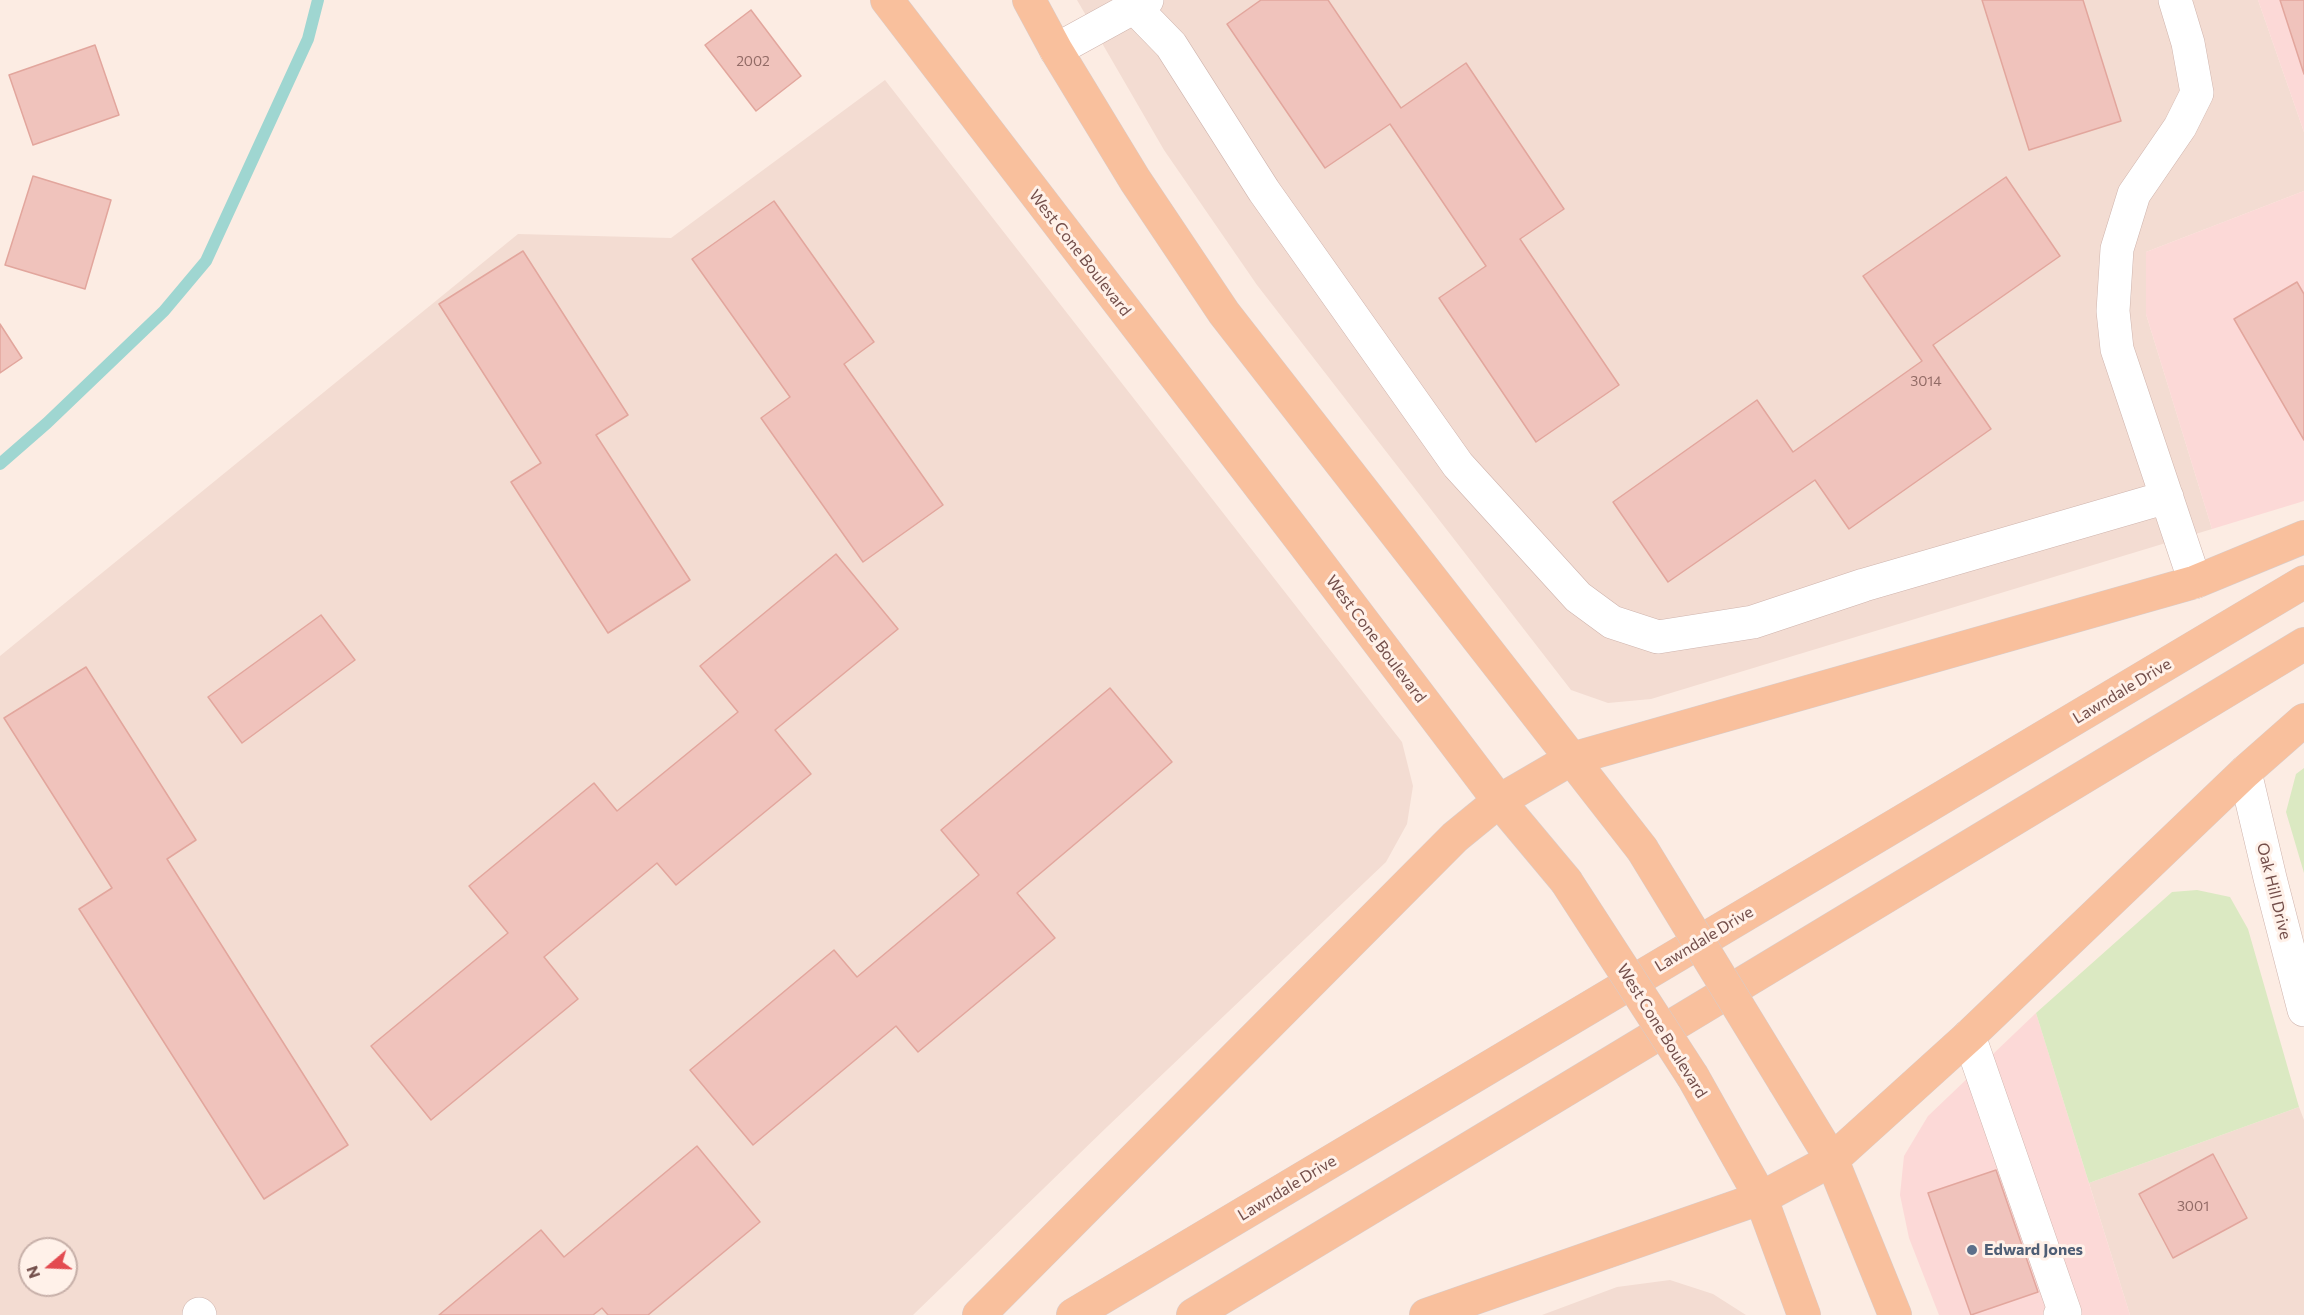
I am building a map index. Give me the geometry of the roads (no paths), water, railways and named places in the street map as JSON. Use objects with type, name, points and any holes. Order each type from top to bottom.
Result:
[{"type":"main road","name":"West Cone Boulevard","points":[[887,0],[1499,801],[1566,881],[1693,1077],[1761,1198],[1804,1315]]},
{"type":"main road","points":[[1029,0],[1056,50],[1135,180],[1224,313],[1642,849],[1832,1160],[1895,1315]]},
{"type":"main road","points":[[979,1315],[1455,837],[1499,801],[1571,759],[2195,582],[2304,537]]},
{"type":"main road","name":"Lawndale Drive","points":[[1073,1315],[2304,582]]},
{"type":"main road","points":[[1193,1315],[2304,644]]},
{"type":"main road","points":[[1426,1315],[1761,1198],[1832,1160],[1969,1036],[2245,772],[2304,720]]},
{"type":"street","points":[[2175,0],[2188,43],[2197,93],[2180,127],[2134,194],[2117,249],[2113,311],[2117,349],[2195,582]]},
{"type":"street","points":[[1056,50],[1141,4],[1171,45],[1264,190],[1458,465],[1578,597],[1612,622],[1658,637],[1753,622],[1864,585],[2167,497]]},
{"type":"street","name":"Oak Hill Drive","points":[[2245,772],[2304,1010]]},
{"type":"street","points":[[1969,1036],[2065,1313],[2060,1315]]},
{"type":"waterway","points":[[0,464],[47,423],[164,311],[206,261],[308,39],[318,0]]},
{"type":"place","name":"Edward Jones","points":[[1972,1250]]}]
